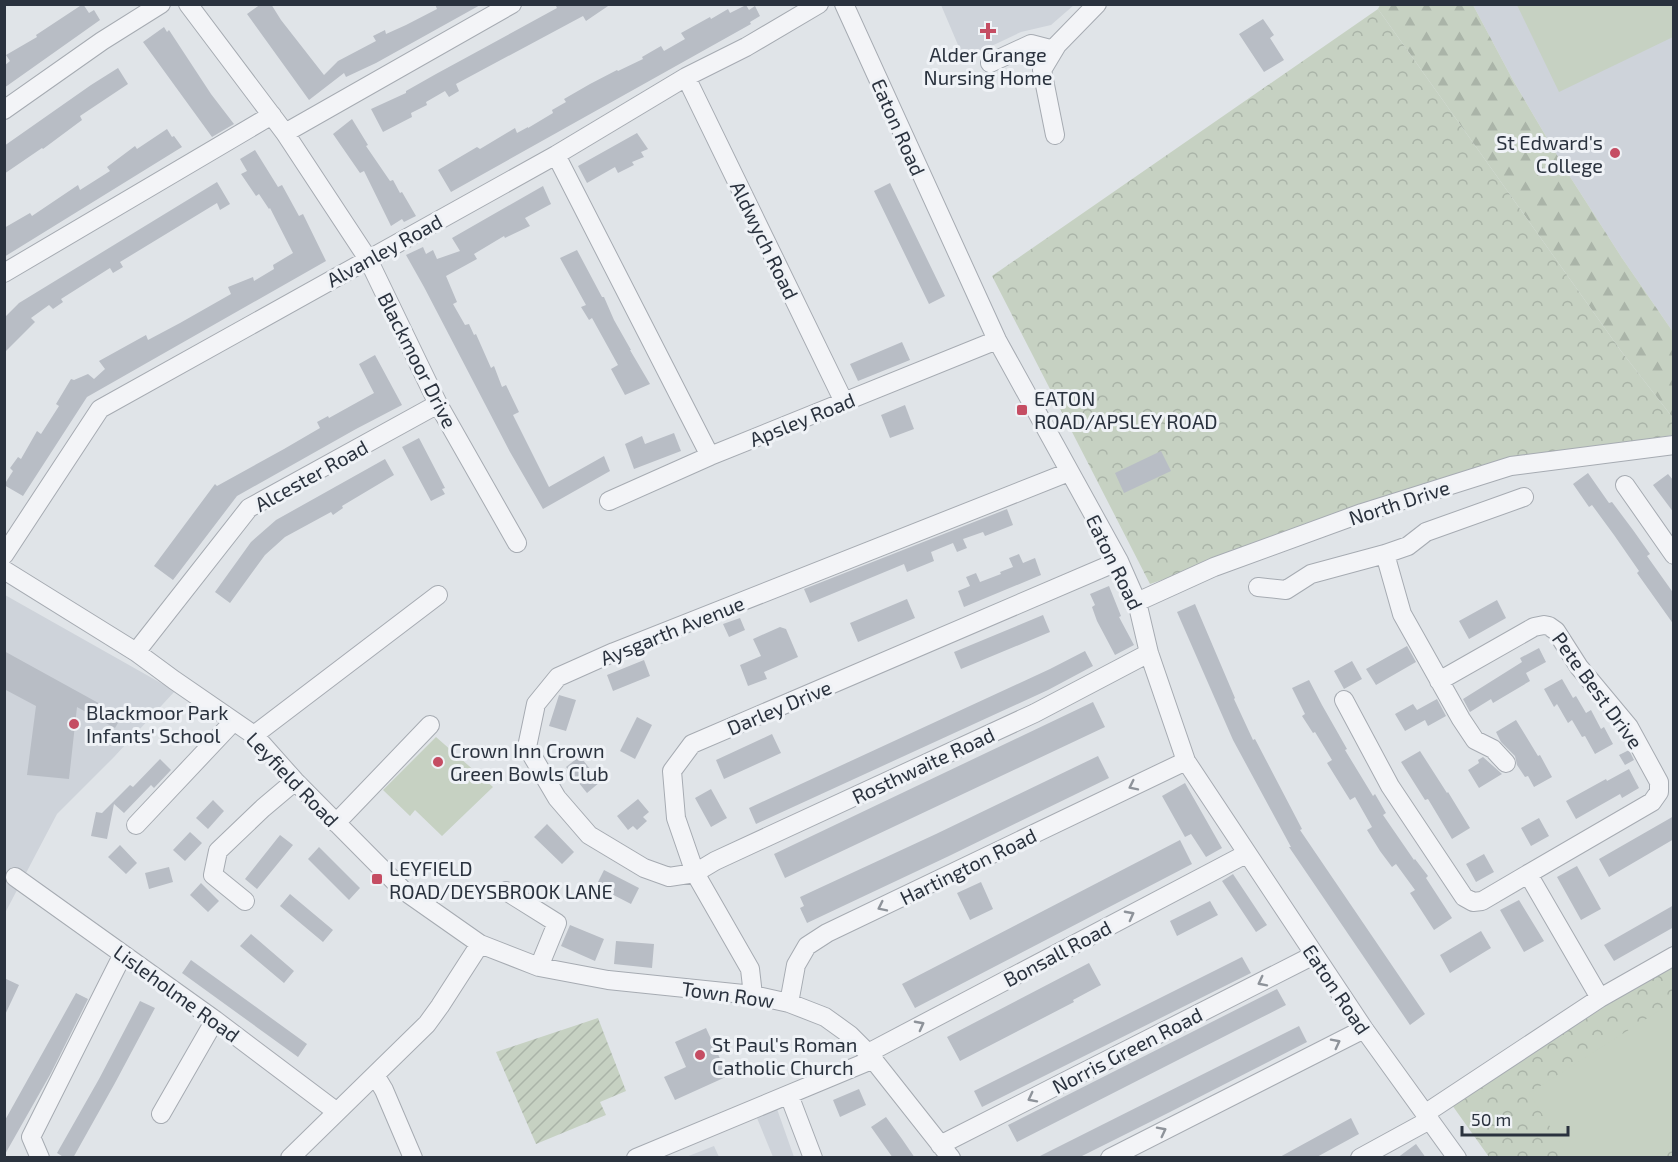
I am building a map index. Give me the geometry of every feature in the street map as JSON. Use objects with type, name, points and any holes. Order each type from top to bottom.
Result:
[{"type":"street","points":[[4,110],[102,41],[161,4]]},
{"type":"street","points":[[285,133],[512,4]]},
{"type":"street","name":"Alvanley Road","points":[[4,555],[100,408],[556,155],[686,77],[819,4]]},
{"type":"street","name":"Eaton Road","points":[[844,4],[997,340],[1119,561],[1137,602],[1149,653],[1186,761],[1364,1029],[1457,1158]]},
{"type":"street","points":[[1055,135],[1042,70],[1054,50],[1097,4]]},
{"type":"street","name":"Blackmoor Drive","points":[[193,6],[285,133],[368,260],[438,404],[517,543]]},
{"type":"street","points":[[990,63],[1031,44],[1054,50]]},
{"type":"street","name":"Aldwych Road","points":[[686,77],[844,402]]},
{"type":"street","points":[[4,273],[272,116]]},
{"type":"street","points":[[556,155],[710,456]]},
{"type":"street","name":"Apsley Road","points":[[609,501],[710,456],[997,340]]},
{"type":"street","name":"Alcester Road","points":[[136,652],[249,508],[438,404]]},
{"type":"street","name":"North Drive","points":[[1137,602],[1224,563],[1362,513],[1511,466],[1674,445]]},
{"type":"street","name":"Aysgarth Avenue","points":[[695,873],[669,877],[644,868],[589,835],[557,798],[527,747],[536,704],[558,677],[614,652],[1069,472]]},
{"type":"street","points":[[1625,485],[1674,555]]},
{"type":"street","points":[[1258,587],[1286,590],[1311,574],[1408,546],[1426,532],[1524,497]]},
{"type":"street","points":[[1385,554],[1402,614],[1461,719],[1475,740],[1493,749],[1506,763]]},
{"type":"street","name":"Darley Drive","points":[[753,995],[750,969],[695,873],[676,818],[672,771],[692,744],[1119,561]]},
{"type":"street","name":"Leyfield Road","points":[[4,570],[136,652],[254,735],[295,782],[403,890],[480,944]]},
{"type":"street","points":[[254,735],[438,594]]},
{"type":"street","name":"Pete Best Drive","points":[[1443,687],[1534,627],[1550,626],[1559,635],[1579,667],[1629,727],[1658,777],[1659,792],[1652,802],[1528,874]]},
{"type":"street","name":"Rosthwaite Road","points":[[695,873],[715,861],[1035,713],[1149,653]]},
{"type":"street","points":[[1354,707],[1390,786],[1464,897],[1473,902],[1482,901],[1528,874],[1600,998]]},
{"type":"street","points":[[135,825],[233,722]]},
{"type":"street","points":[[336,823],[430,725]]},
{"type":"street","name":"Hartington Road","points":[[789,1003],[796,965],[807,946],[827,933],[1186,761]]},
{"type":"street","points":[[244,901],[213,875],[218,851],[263,808],[295,782]]},
{"type":"street","name":"Bonsall Road","points":[[636,1158],[789,1095],[871,1056],[1246,854]]},
{"type":"street","name":"Lisleholme Road","points":[[15,877],[215,1020],[337,1112]]},
{"type":"street","points":[[506,891],[557,923],[539,967]]},
{"type":"street","points":[[290,1158],[427,1024],[480,944]]},
{"type":"street","name":"Town Row","points":[[480,944],[539,967],[608,980],[753,995],[789,1003],[825,1017],[850,1035],[871,1056],[945,1151]]},
{"type":"street","points":[[40,1158],[32,1137],[123,954]]},
{"type":"street","name":"Norris Green Road","points":[[945,1151],[1314,955]]},
{"type":"street","points":[[1360,1158],[1424,1123],[1432,1109],[1600,998],[1674,956]]},
{"type":"street","points":[[161,1114],[215,1020]]},
{"type":"street","points":[[1110,1158],[1364,1029]]},
{"type":"street","points":[[375,1075],[384,1090],[413,1158]]},
{"type":"street","points":[[789,1095],[813,1158]]},
{"type":"shaded area","name":"Alder Grange Nursing Home","points":[[941,5],[1074,5],[1051,25],[1021,32],[964,59]]},
{"type":"shaded area","name":"St Edward's College","points":[[1473,5],[1673,5],[1673,332],[1567,172],[1514,82]]},
{"type":"shaded area","name":"Blackmoor Park Infants' School","points":[[5,595],[175,691],[57,814],[5,913]]},
{"type":"shaded area","points":[[777,1109],[794,1157],[773,1157],[757,1118]]},
{"type":"shaded area","points":[[714,1146],[719,1157],[686,1157]]},
{"type":"green space","points":[[1380,5],[1473,5],[1514,82],[1567,172],[1673,332],[1673,418],[1621,351],[1378,9]]},
{"type":"green space","points":[[1517,5],[1673,5],[1673,37],[1559,92]]},
{"type":"green space","points":[[1378,9],[1621,351],[1673,418],[1673,435],[1503,464],[1150,584],[992,276]]},
{"type":"green space","name":"Crown Inn Crown Green Bowls Club","points":[[436,737],[493,787],[442,836],[415,810],[410,816],[383,790]]},
{"type":"green space","points":[[1673,965],[1673,1157],[1489,1157],[1452,1105],[1548,1038]]},
{"type":"green space","points":[[1673,1002],[1673,1144],[1653,1157],[1569,1157],[1529,1093]]},
{"type":"green space","points":[[598,1018],[626,1091],[600,1102],[606,1115],[536,1144],[496,1052]]},
{"type":"building","points":[[83,4],[89,13],[94,10],[100,20],[4,88],[4,66],[10,61],[6,55],[37,37],[36,35]]},
{"type":"building","points":[[261,4],[271,4],[324,75],[338,61],[376,41],[373,36],[385,30],[386,34],[437,9],[435,4],[482,4],[376,63],[346,77],[344,73],[309,100],[247,14]]},
{"type":"building","points":[[555,4],[611,4],[586,21],[583,16],[456,84],[459,91],[449,97],[445,91],[426,102],[427,105],[411,113],[412,117],[383,132],[371,109],[406,93],[436,74],[557,8]]},
{"type":"building","points":[[746,5],[749,10],[755,6],[760,16],[750,22],[751,24],[451,192],[438,170],[515,128],[517,133],[528,128],[553,113],[552,110],[566,102],[564,99],[617,70],[643,59],[642,57],[661,46],[664,51],[685,39],[681,33],[710,17],[711,19],[728,9],[730,13]]},
{"type":"building","points":[[1263,19],[1274,35],[1270,38],[1284,60],[1264,72],[1239,34]]},
{"type":"building","points":[[164,27],[167,32],[169,30],[211,94],[234,124],[212,137],[143,42]]},
{"type":"building","points":[[118,68],[128,84],[80,116],[82,120],[43,149],[4,174],[4,146]]},
{"type":"building","points":[[352,119],[368,145],[366,146],[390,181],[393,180],[400,193],[402,192],[416,216],[404,222],[402,219],[391,226],[364,171],[360,173],[333,134]]},
{"type":"building","points":[[167,129],[182,147],[4,257],[4,228],[30,213],[32,216],[78,185],[80,190],[110,171],[107,167],[135,146],[137,149]]},
{"type":"building","points":[[637,133],[648,149],[641,152],[644,157],[632,162],[634,165],[618,173],[615,167],[587,183],[578,166]]},
{"type":"building","points":[[255,150],[278,187],[282,185],[299,216],[303,214],[326,261],[87,397],[23,496],[4,485],[13,471],[10,468],[18,457],[21,459],[37,431],[41,434],[59,406],[56,404],[71,379],[74,380],[88,374],[94,379],[105,369],[99,361],[146,335],[148,340],[180,323],[231,294],[228,287],[253,277],[254,281],[274,269],[273,265],[293,253],[270,208],[259,194],[256,196],[241,174],[247,171],[240,159]]},
{"type":"building","points":[[217,182],[230,204],[220,210],[217,203],[120,262],[123,267],[113,273],[110,268],[61,299],[63,302],[53,309],[49,305],[31,318],[35,322],[4,353],[4,318],[19,303]]},
{"type":"building","points":[[890,183],[945,296],[929,304],[874,191]]},
{"type":"building","points":[[543,186],[551,204],[525,218],[530,226],[505,238],[504,236],[474,254],[477,259],[446,276],[457,302],[453,304],[465,325],[469,324],[474,335],[476,334],[491,368],[494,366],[502,387],[506,385],[519,412],[513,415],[549,487],[604,456],[610,471],[543,509],[510,452],[406,255],[423,247],[426,254],[433,250],[437,259],[460,251],[452,238]]},
{"type":"building","points":[[577,250],[650,384],[625,395],[611,369],[618,365],[592,318],[589,320],[581,307],[586,305],[560,258]]},
{"type":"building","points":[[902,342],[910,360],[858,381],[850,364]]},
{"type":"building","points":[[375,355],[402,405],[237,496],[173,580],[154,566],[215,484],[217,486],[284,449],[320,428],[317,422],[328,416],[329,418],[374,393],[359,364]]},
{"type":"building","points":[[905,405],[914,429],[890,438],[881,415]]},
{"type":"building","points":[[674,433],[681,451],[634,469],[625,444],[642,436],[645,444]]},
{"type":"building","points":[[419,438],[445,488],[442,489],[445,494],[431,501],[402,447]]},
{"type":"building","points":[[1161,451],[1171,471],[1124,493],[1115,473]]},
{"type":"building","points":[[385,459],[394,475],[342,506],[343,508],[333,515],[331,512],[285,537],[265,555],[230,603],[215,592],[251,542],[276,520]]},
{"type":"building","points":[[1588,473],[1609,503],[1612,502],[1633,530],[1650,554],[1647,556],[1674,594],[1674,625],[1637,573],[1639,571],[1614,535],[1592,505],[1589,507],[1573,484]]},
{"type":"building","points":[[1668,474],[1674,481],[1674,513],[1653,485]]},
{"type":"building","points":[[1007,509],[1013,525],[985,536],[983,532],[963,539],[967,548],[957,552],[953,543],[931,552],[934,561],[907,572],[904,564],[810,603],[804,589]]},
{"type":"building","points":[[1019,554],[1023,563],[1035,558],[1041,575],[964,607],[958,591],[970,586],[966,577],[976,573],[980,582],[1001,574],[1000,572],[1013,567],[1009,558]]},
{"type":"building","points":[[1109,586],[1121,616],[1119,617],[1134,645],[1115,655],[1097,621],[1092,607],[1095,605],[1090,594]]},
{"type":"building","points":[[907,599],[915,618],[858,642],[850,623]]},
{"type":"building","points":[[1497,600],[1506,618],[1469,639],[1459,621]]},
{"type":"building","points":[[1195,604],[1253,740],[1255,739],[1302,829],[1300,830],[1425,1014],[1410,1025],[1289,847],[1291,847],[1233,740],[1177,612]]},
{"type":"building","points":[[1043,615],[1050,632],[961,669],[954,652]]},
{"type":"building","points":[[740,618],[745,630],[729,637],[723,624]]},
{"type":"building","points":[[780,627],[786,629],[798,657],[764,672],[767,679],[748,686],[740,665],[761,656],[753,639]]},
{"type":"building","points":[[1407,646],[1416,662],[1376,685],[1366,669]]},
{"type":"building","points":[[1539,648],[1546,662],[1526,673],[1530,681],[1493,703],[1491,699],[1470,712],[1463,699],[1522,662],[1520,658]]},
{"type":"building","points":[[4,651],[122,716],[115,728],[77,707],[69,779],[27,775],[36,706],[4,689]]},
{"type":"building","points":[[1085,651],[1093,666],[1048,690],[756,824],[749,808]]},
{"type":"building","points":[[644,660],[650,676],[613,691],[607,675]]},
{"type":"building","points":[[1352,661],[1362,679],[1344,689],[1334,671]]},
{"type":"building","points":[[1562,679],[1573,698],[1576,696],[1586,713],[1591,710],[1601,729],[1604,727],[1613,744],[1595,754],[1585,736],[1582,737],[1572,720],[1568,723],[1557,704],[1554,707],[1544,689]]},
{"type":"building","points":[[1309,680],[1347,749],[1345,750],[1386,813],[1383,815],[1428,876],[1426,878],[1452,918],[1434,930],[1410,893],[1415,890],[1396,864],[1392,867],[1380,851],[1367,830],[1372,827],[1355,797],[1350,800],[1327,763],[1332,760],[1302,716],[1305,714],[1292,688]]},
{"type":"building","points":[[559,695],[576,700],[566,731],[549,726]]},
{"type":"building","points":[[1437,699],[1446,716],[1428,726],[1425,720],[1405,731],[1395,714],[1413,704],[1417,710]]},
{"type":"building","points":[[1093,702],[1105,727],[785,878],[774,854]]},
{"type":"building","points":[[637,717],[652,725],[635,759],[620,751]]},
{"type":"building","points":[[1516,720],[1552,777],[1534,787],[1528,776],[1525,777],[1517,765],[1515,756],[1501,742],[1496,732]]},
{"type":"building","points":[[772,734],[781,753],[724,779],[716,760]]},
{"type":"building","points":[[1629,750],[1634,760],[1625,765],[1619,755]]},
{"type":"building","points":[[1420,751],[1470,828],[1452,839],[1428,799],[1425,800],[1401,762]]},
{"type":"building","points":[[580,756],[600,782],[587,793],[566,767]]},
{"type":"building","points":[[1098,756],[1109,778],[807,923],[800,908],[804,906],[800,897]]},
{"type":"building","points":[[1483,757],[1502,774],[1479,788],[1468,770],[1479,763],[1478,760]]},
{"type":"building","points":[[160,759],[171,770],[154,788],[151,785],[124,813],[114,804],[107,839],[91,836],[96,812],[102,813],[130,785],[133,787]]},
{"type":"building","points":[[1629,769],[1639,788],[1622,798],[1620,794],[1576,819],[1566,801]]},
{"type":"building","points":[[1185,783],[1222,848],[1206,857],[1191,834],[1185,837],[1162,796]]},
{"type":"building","points":[[711,789],[727,818],[711,827],[695,798]]},
{"type":"building","points":[[638,799],[649,812],[643,817],[647,821],[637,830],[633,826],[628,830],[617,816]]},
{"type":"building","points":[[213,800],[224,811],[208,829],[196,818]]},
{"type":"building","points":[[1674,816],[1674,839],[1609,877],[1599,859]]},
{"type":"building","points":[[1539,818],[1549,836],[1531,846],[1521,828]]},
{"type":"building","points":[[547,824],[574,852],[562,864],[534,837]]},
{"type":"building","points":[[190,832],[202,843],[185,861],[173,850]]},
{"type":"building","points":[[280,835],[293,845],[257,889],[245,879]]},
{"type":"building","points":[[1180,840],[1192,864],[915,1008],[902,984]]},
{"type":"building","points":[[120,845],[137,863],[126,874],[108,857]]},
{"type":"building","points":[[319,847],[360,888],[349,900],[308,859]]},
{"type":"building","points":[[1484,854],[1494,872],[1476,882],[1466,864]]},
{"type":"building","points":[[1577,866],[1601,909],[1581,920],[1557,877]]},
{"type":"building","points":[[169,867],[173,882],[149,889],[145,873]]},
{"type":"building","points":[[604,870],[639,888],[631,904],[596,886]]},
{"type":"building","points":[[1233,874],[1267,925],[1256,932],[1222,881]]},
{"type":"building","points":[[981,882],[993,909],[970,920],[957,893]]},
{"type":"building","points":[[201,883],[219,901],[208,912],[190,895]]},
{"type":"building","points":[[290,894],[333,930],[323,942],[280,906]]},
{"type":"building","points":[[1519,900],[1544,941],[1524,952],[1500,910]]},
{"type":"building","points":[[1210,901],[1218,915],[1177,936],[1170,921]]},
{"type":"building","points":[[1674,905],[1674,927],[1614,961],[1604,945]]},
{"type":"building","points":[[570,925],[604,939],[595,961],[561,946]]},
{"type":"building","points":[[1481,931],[1491,948],[1450,973],[1440,955]]},
{"type":"building","points":[[251,934],[294,971],[284,983],[240,946]]},
{"type":"building","points":[[616,941],[654,944],[652,968],[614,964]]},
{"type":"building","points":[[1242,957],[1251,973],[982,1107],[974,1091]]},
{"type":"building","points":[[191,960],[307,1044],[298,1057],[182,973]]},
{"type":"building","points":[[1089,963],[1101,985],[1073,1000],[1074,1002],[960,1061],[947,1037]]},
{"type":"building","points":[[4,978],[19,985],[4,1017]]},
{"type":"building","points":[[1277,989],[1286,1005],[1017,1142],[1008,1125]]},
{"type":"building","points":[[76,993],[88,999],[51,1073],[4,1156],[4,1122]]},
{"type":"building","points":[[140,1001],[155,1008],[73,1158],[65,1158],[57,1153]]},
{"type":"building","points":[[1299,1026],[1307,1042],[1170,1112],[1078,1158],[1036,1158]]},
{"type":"building","name":"St Paul's Roman Catholic Church","points":[[706,1028],[728,1076],[675,1100],[664,1077],[686,1067],[675,1042]]},
{"type":"building","points":[[859,1089],[866,1105],[840,1117],[833,1100]]},
{"type":"building","points":[[886,1117],[915,1158],[893,1158],[871,1127]]},
{"type":"building","points":[[1351,1118],[1359,1134],[1315,1158],[1278,1158]]},
{"type":"building","points":[[1416,1144],[1426,1158],[1397,1158]]},
{"type":"place","name":"Alder Grange Nursing Home","points":[[988,31]]},
{"type":"place","name":"St Edward's College","points":[[1615,153]]},
{"type":"place","name":"EATON ROAD/APSLEY ROAD","points":[[1022,410]]},
{"type":"place","name":"Blackmoor Park Infants' School","points":[[74,724]]},
{"type":"place","name":"Crown Inn Crown Green Bowls Club","points":[[438,762]]},
{"type":"place","name":"LEYFIELD ROAD/DEYSBROOK LANE","points":[[377,879]]},
{"type":"place","name":"St Paul's Roman Catholic Church","points":[[700,1055]]}]
